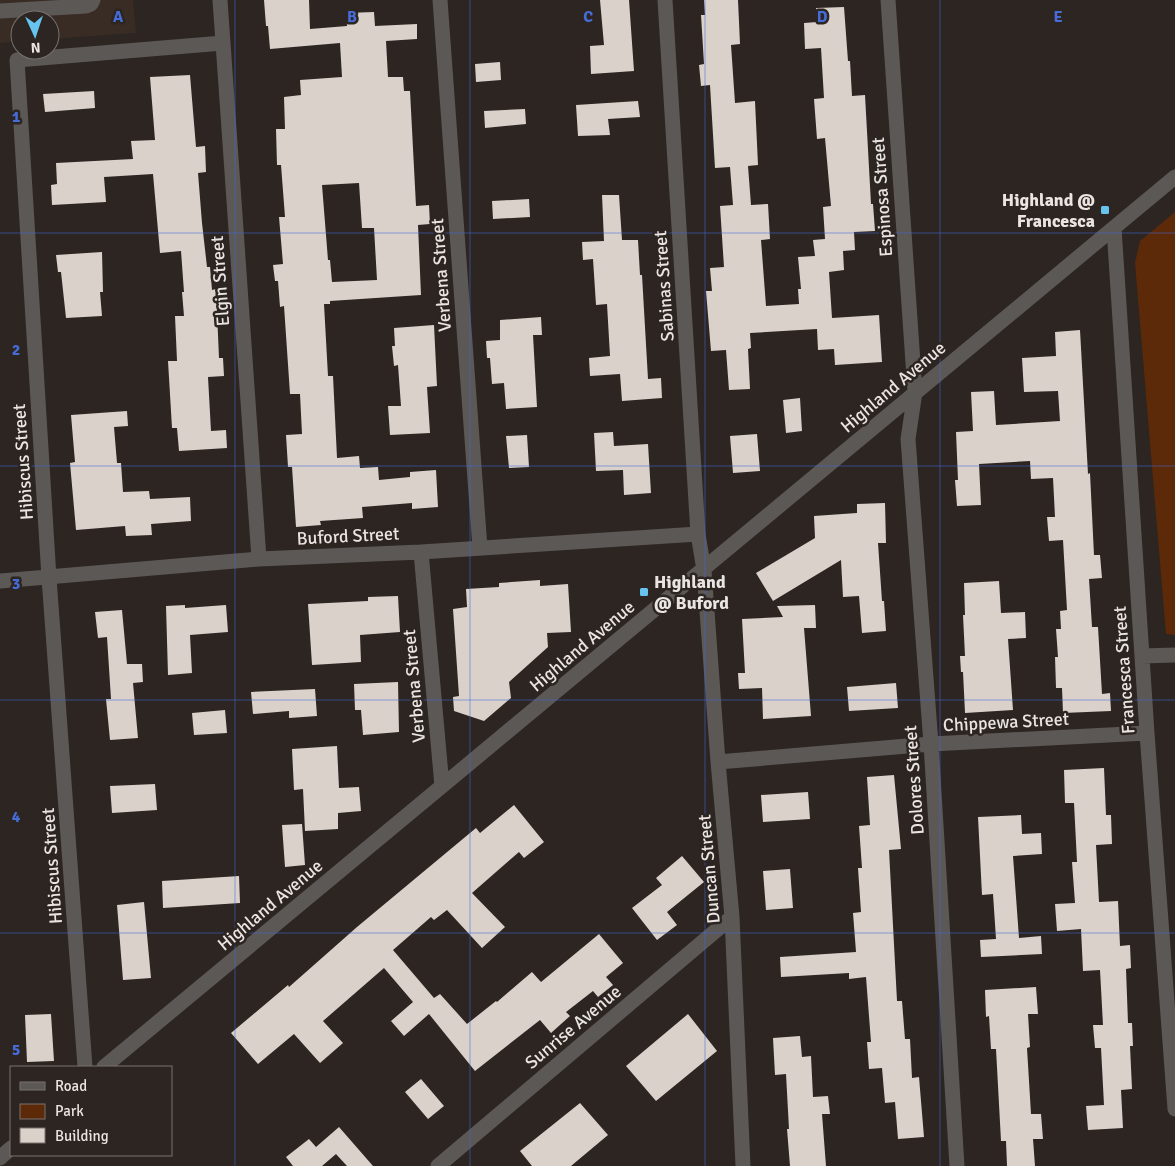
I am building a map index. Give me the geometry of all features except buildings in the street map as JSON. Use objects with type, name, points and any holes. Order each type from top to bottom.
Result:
[{"type":"street","points":[[0,11],[86,6],[91,4],[93,0]]},
{"type":"street","name":"Elgin Street","points":[[220,0],[258,559]]},
{"type":"street","name":"Verbena Street","points":[[440,0],[480,548]]},
{"type":"street","name":"Sabinas Street","points":[[665,0],[698,534],[704,570]]},
{"type":"street","name":"Espinosa Street","points":[[888,0],[914,392]]},
{"type":"street","name":"Hibiscus Street","points":[[85,1066],[49,578],[17,60],[223,43]]},
{"type":"street","name":"Highland Avenue","points":[[105,1066],[1175,177]]},
{"type":"street","name":"Francesca Street","points":[[1114,228],[1147,733],[1175,1109]]},
{"type":"street","name":"Dolores Street","points":[[914,392],[908,439],[931,744],[956,1166]]},
{"type":"street","name":"Buford Street","points":[[0,581],[258,559],[421,552],[698,534]]},
{"type":"street","name":"Verbena Street","points":[[421,552],[442,786]]},
{"type":"street","name":"Duncan Street","points":[[704,570],[732,917],[743,1166]]},
{"type":"street","points":[[1142,656],[1175,655]]},
{"type":"street","name":"Chippewa Street","points":[[718,762],[931,744],[1147,733]]},
{"type":"street","name":"Sunrise Avenue","points":[[438,1166],[732,917]]},
{"type":"street","points":[[0,1158],[10,1149]]},
{"type":"shaded area","points":[[0,0],[133,0],[136,33],[60,38],[60,10],[10,10],[10,42],[0,43]]},
{"type":"green space","points":[[1175,212],[1175,635],[1166,634],[1135,263],[1140,241]]},
{"type":"place","name":"Highland @ Francesca","points":[[1105,210]]},
{"type":"place","name":"Highland @ Buford","points":[[644,592]]}]
